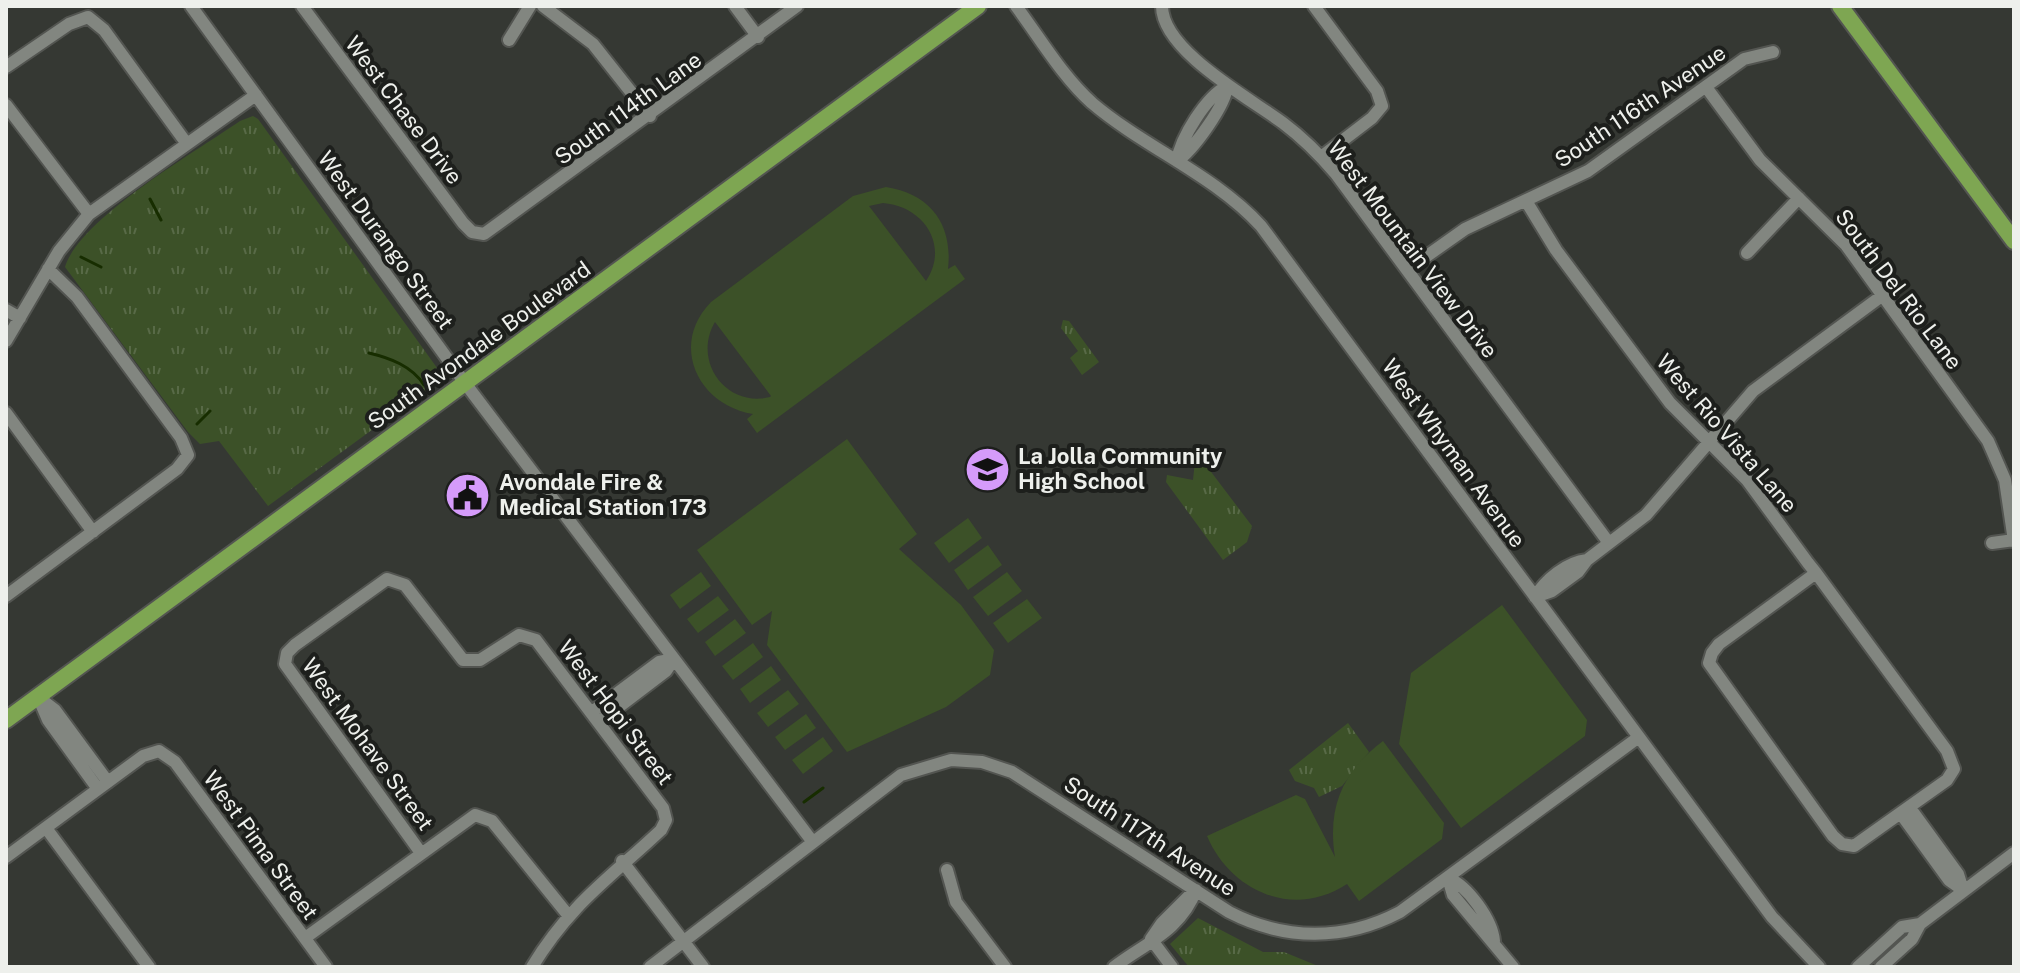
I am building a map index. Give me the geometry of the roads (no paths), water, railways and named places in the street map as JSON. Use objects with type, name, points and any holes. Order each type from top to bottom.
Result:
[{"type":"main road","name":"South Avondale Boulevard","points":[[6,720],[978,6]]},
{"type":"main road","points":[[1840,6],[2014,241]]},
{"type":"street","name":"West Chase Drive","points":[[302,6],[463,223],[478,234]]},
{"type":"street","points":[[509,40],[530,6]]},
{"type":"street","points":[[543,6],[593,44],[650,116]]},
{"type":"street","points":[[735,6],[758,37]]},
{"type":"street","name":"South 114th Lane","points":[[478,234],[496,229],[797,6]]},
{"type":"street","name":"West Whyman Avenue","points":[[1016,6],[1082,93],[1236,201],[1261,226],[1779,926],[1819,967]]},
{"type":"street","name":"West Mountain View Drive","points":[[1162,6],[1163,17],[1188,51],[1227,86],[1283,123],[1321,157],[1609,543]]},
{"type":"street","points":[[1314,6],[1377,91],[1382,106],[1372,118],[1321,157]]},
{"type":"street","name":"West Durango Street","points":[[199,9],[256,95],[465,383],[812,841]]},
{"type":"street","points":[[6,67],[69,24],[88,17],[104,30],[187,144]]},
{"type":"street","name":"South 116th Avenue","points":[[1407,270],[1465,229],[1588,171],[1751,55],[1773,52]]},
{"type":"street","points":[[1177,161],[1190,150],[1224,100],[1227,86]]},
{"type":"street","name":"South Del Rio Lane","points":[[1706,87],[1760,160],[1846,245],[1993,449],[2005,480],[2014,541],[1992,543]]},
{"type":"street","points":[[6,341],[48,269],[89,214],[256,95]]},
{"type":"street","points":[[6,105],[89,214]]},
{"type":"street","points":[[1747,253],[1799,198]]},
{"type":"street","name":"West Rio Vista Lane","points":[[1526,201],[1556,250],[1663,394],[1747,480],[1947,751],[1954,769],[1947,780],[1905,811]]},
{"type":"street","points":[[6,596],[182,465],[188,455],[181,438],[77,297],[48,269]]},
{"type":"street","points":[[1535,597],[1552,591],[1578,572],[1587,560],[1653,508],[1708,441],[1761,384],[1883,295]]},
{"type":"street","points":[[6,310],[20,318]]},
{"type":"street","points":[[6,413],[93,532]]},
{"type":"street","points":[[1816,573],[1719,644],[1710,657],[1714,675],[1833,836],[1849,846],[1866,841],[1905,811],[1958,874],[1963,890]]},
{"type":"street","name":"West Mohave Street","points":[[421,853],[290,676],[285,658],[295,645],[375,586],[394,579],[409,590],[455,653],[469,662],[485,658],[510,639],[525,635]]},
{"type":"street","name":"West Hopi Street","points":[[525,635],[539,644],[661,803],[666,820],[661,830],[622,861]]},
{"type":"street","points":[[595,717],[659,662],[674,659]]},
{"type":"street","points":[[6,857],[103,785],[55,710],[38,697]]},
{"type":"street","name":"South 117th Avenue","points":[[650,967],[682,939],[901,775],[940,762],[972,761],[1021,776],[1239,917],[1289,932],[1329,934],[1364,928],[1388,918],[1448,878],[1639,737]]},
{"type":"street","name":"West Pima Street","points":[[103,785],[148,753],[159,751],[175,762],[326,967]]},
{"type":"street","points":[[305,938],[469,817],[481,815],[496,826],[550,897],[568,915]]},
{"type":"street","points":[[46,828],[149,967]]},
{"type":"street","points":[[1881,967],[1912,939],[1920,924],[2014,853]]},
{"type":"street","points":[[532,967],[568,915],[622,861],[703,967]]},
{"type":"street","points":[[947,870],[956,902],[1005,967]]},
{"type":"street","points":[[1448,878],[1458,884],[1488,922],[1494,941],[1513,967]]},
{"type":"street","points":[[1114,967],[1151,939],[1162,923],[1196,890]]},
{"type":"street","points":[[1858,967],[1902,927],[1920,924]]},
{"type":"street","points":[[1151,939],[1172,967]]},
{"type":"waterway","points":[[150,199],[161,220]]},
{"type":"waterway","points":[[81,257],[101,267]]},
{"type":"waterway","points":[[369,353],[400,364],[424,385]]},
{"type":"waterway","points":[[197,424],[210,411]]},
{"type":"waterway","points":[[804,802],[823,788]]},
{"type":"place","name":"La Jolla Community High School","points":[[987,469]]},
{"type":"place","name":"Avondale Fire & Medical Station 173","points":[[468,495]]}]
